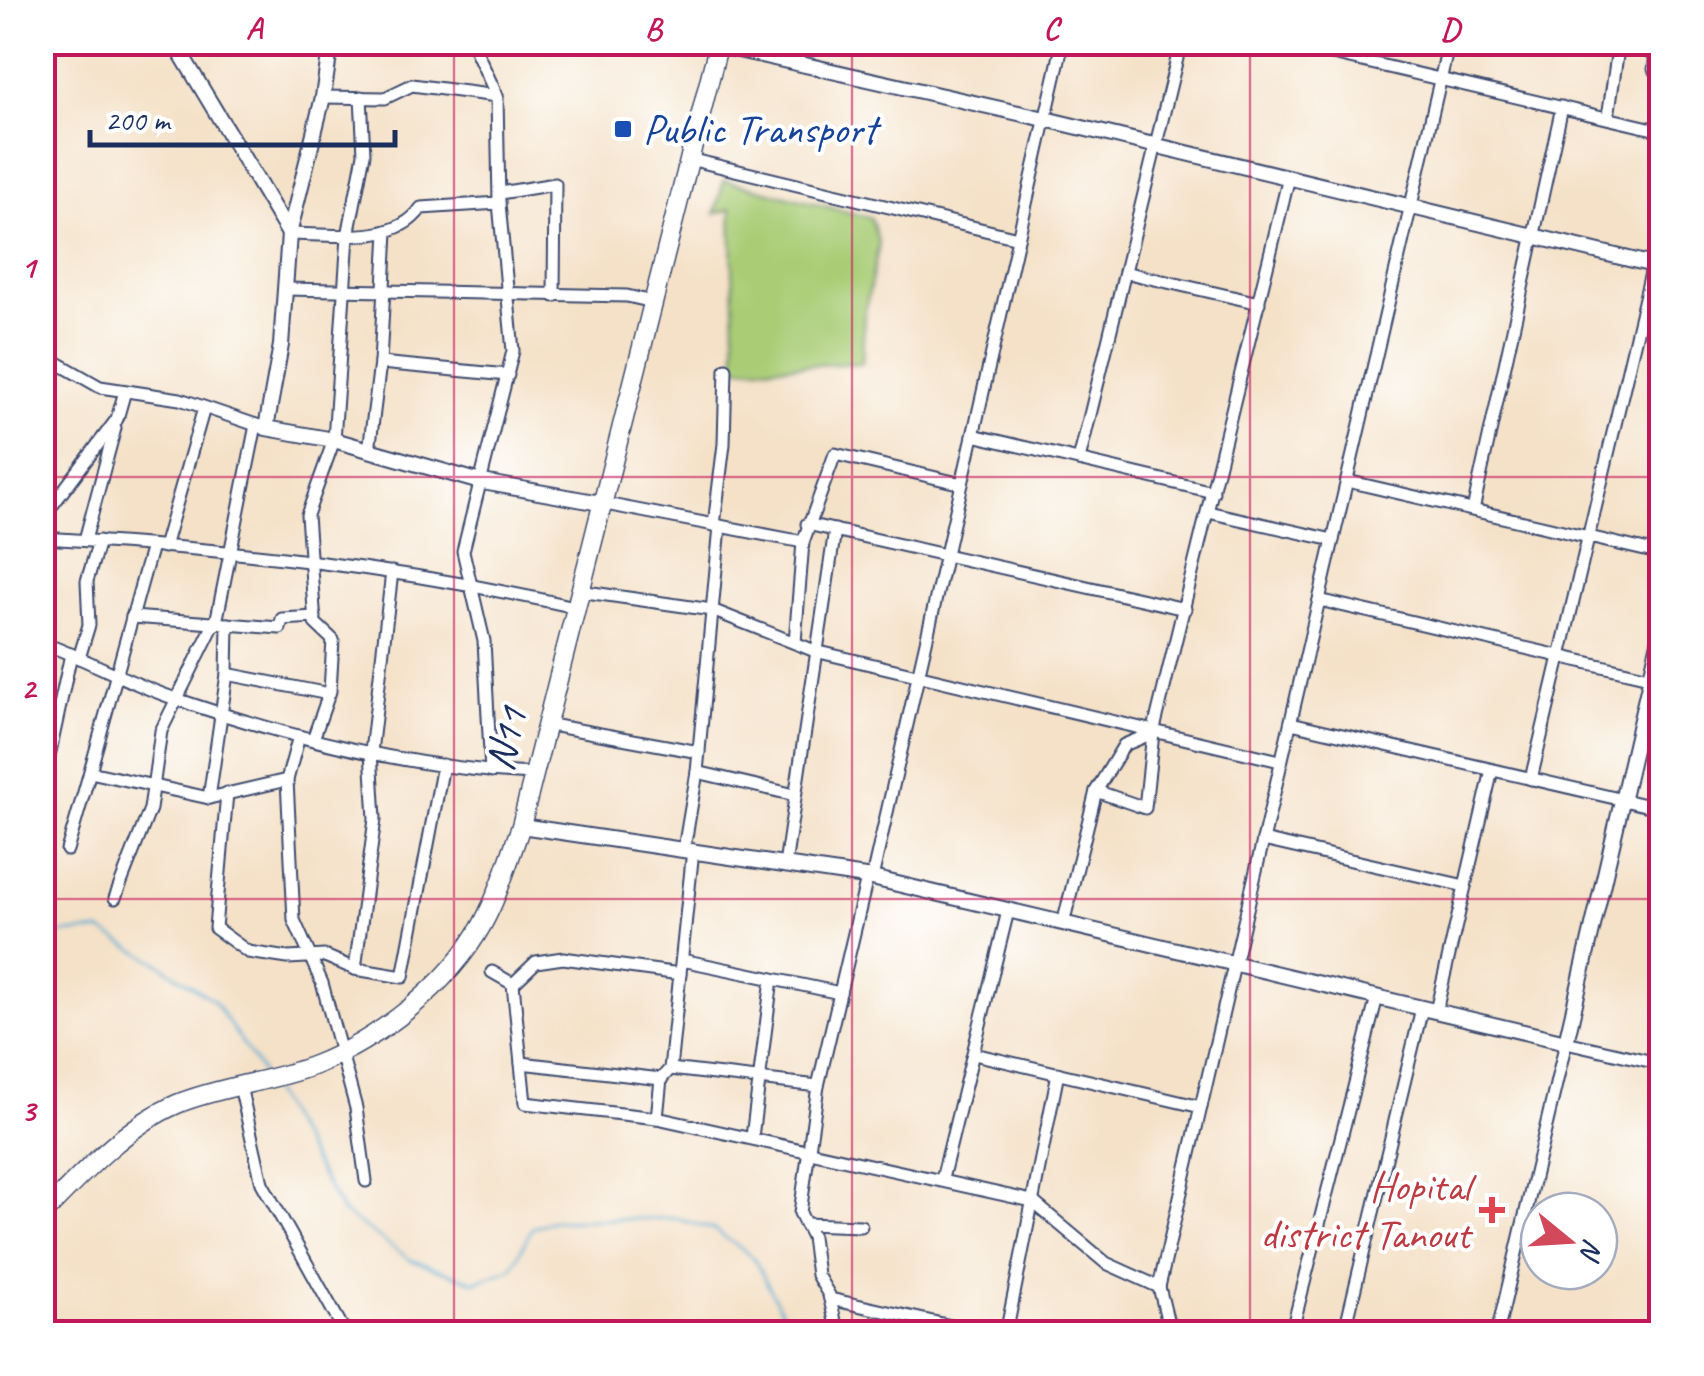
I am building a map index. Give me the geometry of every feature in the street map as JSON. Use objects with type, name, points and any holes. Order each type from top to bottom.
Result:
[{"type":"main road","name":"N11","points":[[42,1216],[94,1163],[176,1104],[283,1076],[341,1053],[404,1012],[442,976],[481,927],[521,826],[654,302],[713,44]]},
{"type":"street","points":[[174,42],[289,234]]},
{"type":"street","points":[[209,798],[227,674],[221,624],[229,552],[261,426],[286,289],[289,234],[324,97],[331,42]]},
{"type":"street","points":[[472,42],[497,96],[499,198],[513,351],[463,551],[484,641],[491,772]]},
{"type":"street","points":[[838,1334],[800,1213],[818,1086],[1064,42]]},
{"type":"street","points":[[1078,460],[1128,273],[1181,42]]},
{"type":"street","points":[[1281,42],[1661,127]]},
{"type":"street","points":[[1192,1334],[1164,1328],[1159,1287],[1449,42]]},
{"type":"street","points":[[1608,117],[1622,42],[1658,48],[1654,69],[1662,71]]},
{"type":"street","points":[[713,44],[1658,266]]},
{"type":"street","points":[[324,97],[385,98],[412,86],[497,96]]},
{"type":"street","points":[[312,739],[329,694],[333,640],[315,617],[307,515],[334,440],[348,236],[364,154],[361,97]]},
{"type":"street","points":[[1473,510],[1562,107]]},
{"type":"street","points":[[689,158],[1018,238]]},
{"type":"street","points":[[1096,792],[1145,808],[1153,733],[1289,177]]},
{"type":"street","points":[[289,234],[348,236],[387,230],[416,217],[421,208],[499,198],[555,184],[554,296]]},
{"type":"street","points":[[1531,779],[1658,266],[1662,226]]},
{"type":"street","points":[[369,452],[386,292],[387,230]]},
{"type":"street","points":[[1128,273],[1259,302]]},
{"type":"street","points":[[286,289],[627,296],[654,302]]},
{"type":"street","points":[[42,354],[100,387],[334,440],[478,481],[803,542]]},
{"type":"street","points":[[380,363],[508,376]]},
{"type":"street","points":[[656,1118],[681,967],[688,850],[712,610],[726,369]]},
{"type":"street","points":[[42,821],[44,780],[75,656],[89,625],[86,581],[92,541],[125,391]]},
{"type":"street","points":[[68,850],[104,735],[115,674],[132,617],[204,408]]},
{"type":"street","points":[[42,519],[117,419]]},
{"type":"street","points":[[973,435],[1213,492]]},
{"type":"street","points":[[795,642],[803,542],[835,454],[962,484]]},
{"type":"street","points":[[1346,481],[1662,554]]},
{"type":"street","points":[[1208,512],[1333,540]]},
{"type":"street","points":[[807,524],[1185,609]]},
{"type":"street","points":[[785,865],[834,530]]},
{"type":"street","points":[[534,774],[442,765],[299,736],[176,700],[44,643],[45,538],[229,552],[577,599],[712,610],[815,651],[917,672],[1153,733],[1280,761]]},
{"type":"street","points":[[355,969],[374,819],[371,752],[392,572]]},
{"type":"street","points":[[1319,600],[1656,678]]},
{"type":"street","points":[[132,617],[280,628],[282,619],[315,617]]},
{"type":"street","points":[[115,898],[150,809],[161,731],[221,624]]},
{"type":"street","points":[[1497,1334],[1619,799],[1656,678],[1662,629]]},
{"type":"street","points":[[227,674],[329,694]]},
{"type":"street","points":[[1291,722],[1662,809]]},
{"type":"street","points":[[545,724],[699,752]]},
{"type":"street","points":[[1063,924],[1096,792],[1124,745],[1153,733]]},
{"type":"street","points":[[299,736],[287,780],[294,920],[311,958],[341,1053],[356,1108],[366,1181]]},
{"type":"street","points":[[227,794],[215,928],[248,952],[326,956],[355,969],[403,978],[442,765]]},
{"type":"street","points":[[1344,1334],[1465,886],[1492,770]]},
{"type":"street","points":[[90,772],[209,798],[287,780]]},
{"type":"street","points":[[697,772],[794,795]]},
{"type":"street","points":[[521,826],[869,878],[1662,1064]]},
{"type":"street","points":[[1264,840],[1465,886]]},
{"type":"street","points":[[942,1180],[1008,911]]},
{"type":"street","points":[[513,984],[536,962],[563,958],[681,967],[840,993]]},
{"type":"street","points":[[492,972],[513,984]]},
{"type":"street","points":[[752,1136],[772,979]]},
{"type":"street","points":[[513,984],[525,1103],[656,1118],[752,1136],[1032,1202],[1106,1264],[1159,1287]]},
{"type":"street","points":[[1290,1334],[1378,998]]},
{"type":"street","points":[[974,1054],[1201,1107]]},
{"type":"street","points":[[521,1063],[818,1086]]},
{"type":"street","points":[[1006,1334],[1058,1074]]},
{"type":"street","points":[[248,1084],[262,1182],[346,1334]]},
{"type":"street","points":[[805,1224],[862,1226]]},
{"type":"street","points":[[830,1299],[987,1334]]},
{"type":"green space","points":[[724,180],[871,218],[879,244],[864,316],[862,363],[736,368],[731,209],[715,214]]},
{"type":"waterway","points":[[42,934],[101,931],[157,962],[214,1001],[262,1073]]},
{"type":"waterway","points":[[271,1089],[343,1213],[411,1260],[475,1282],[512,1268],[532,1228],[552,1221],[674,1218],[713,1229],[753,1257],[794,1334]]},
{"type":"place","name":"Public Transport","points":[[623,129]]},
{"type":"place","name":"Hopital district Tanout","points":[[1492,1210]]}]
